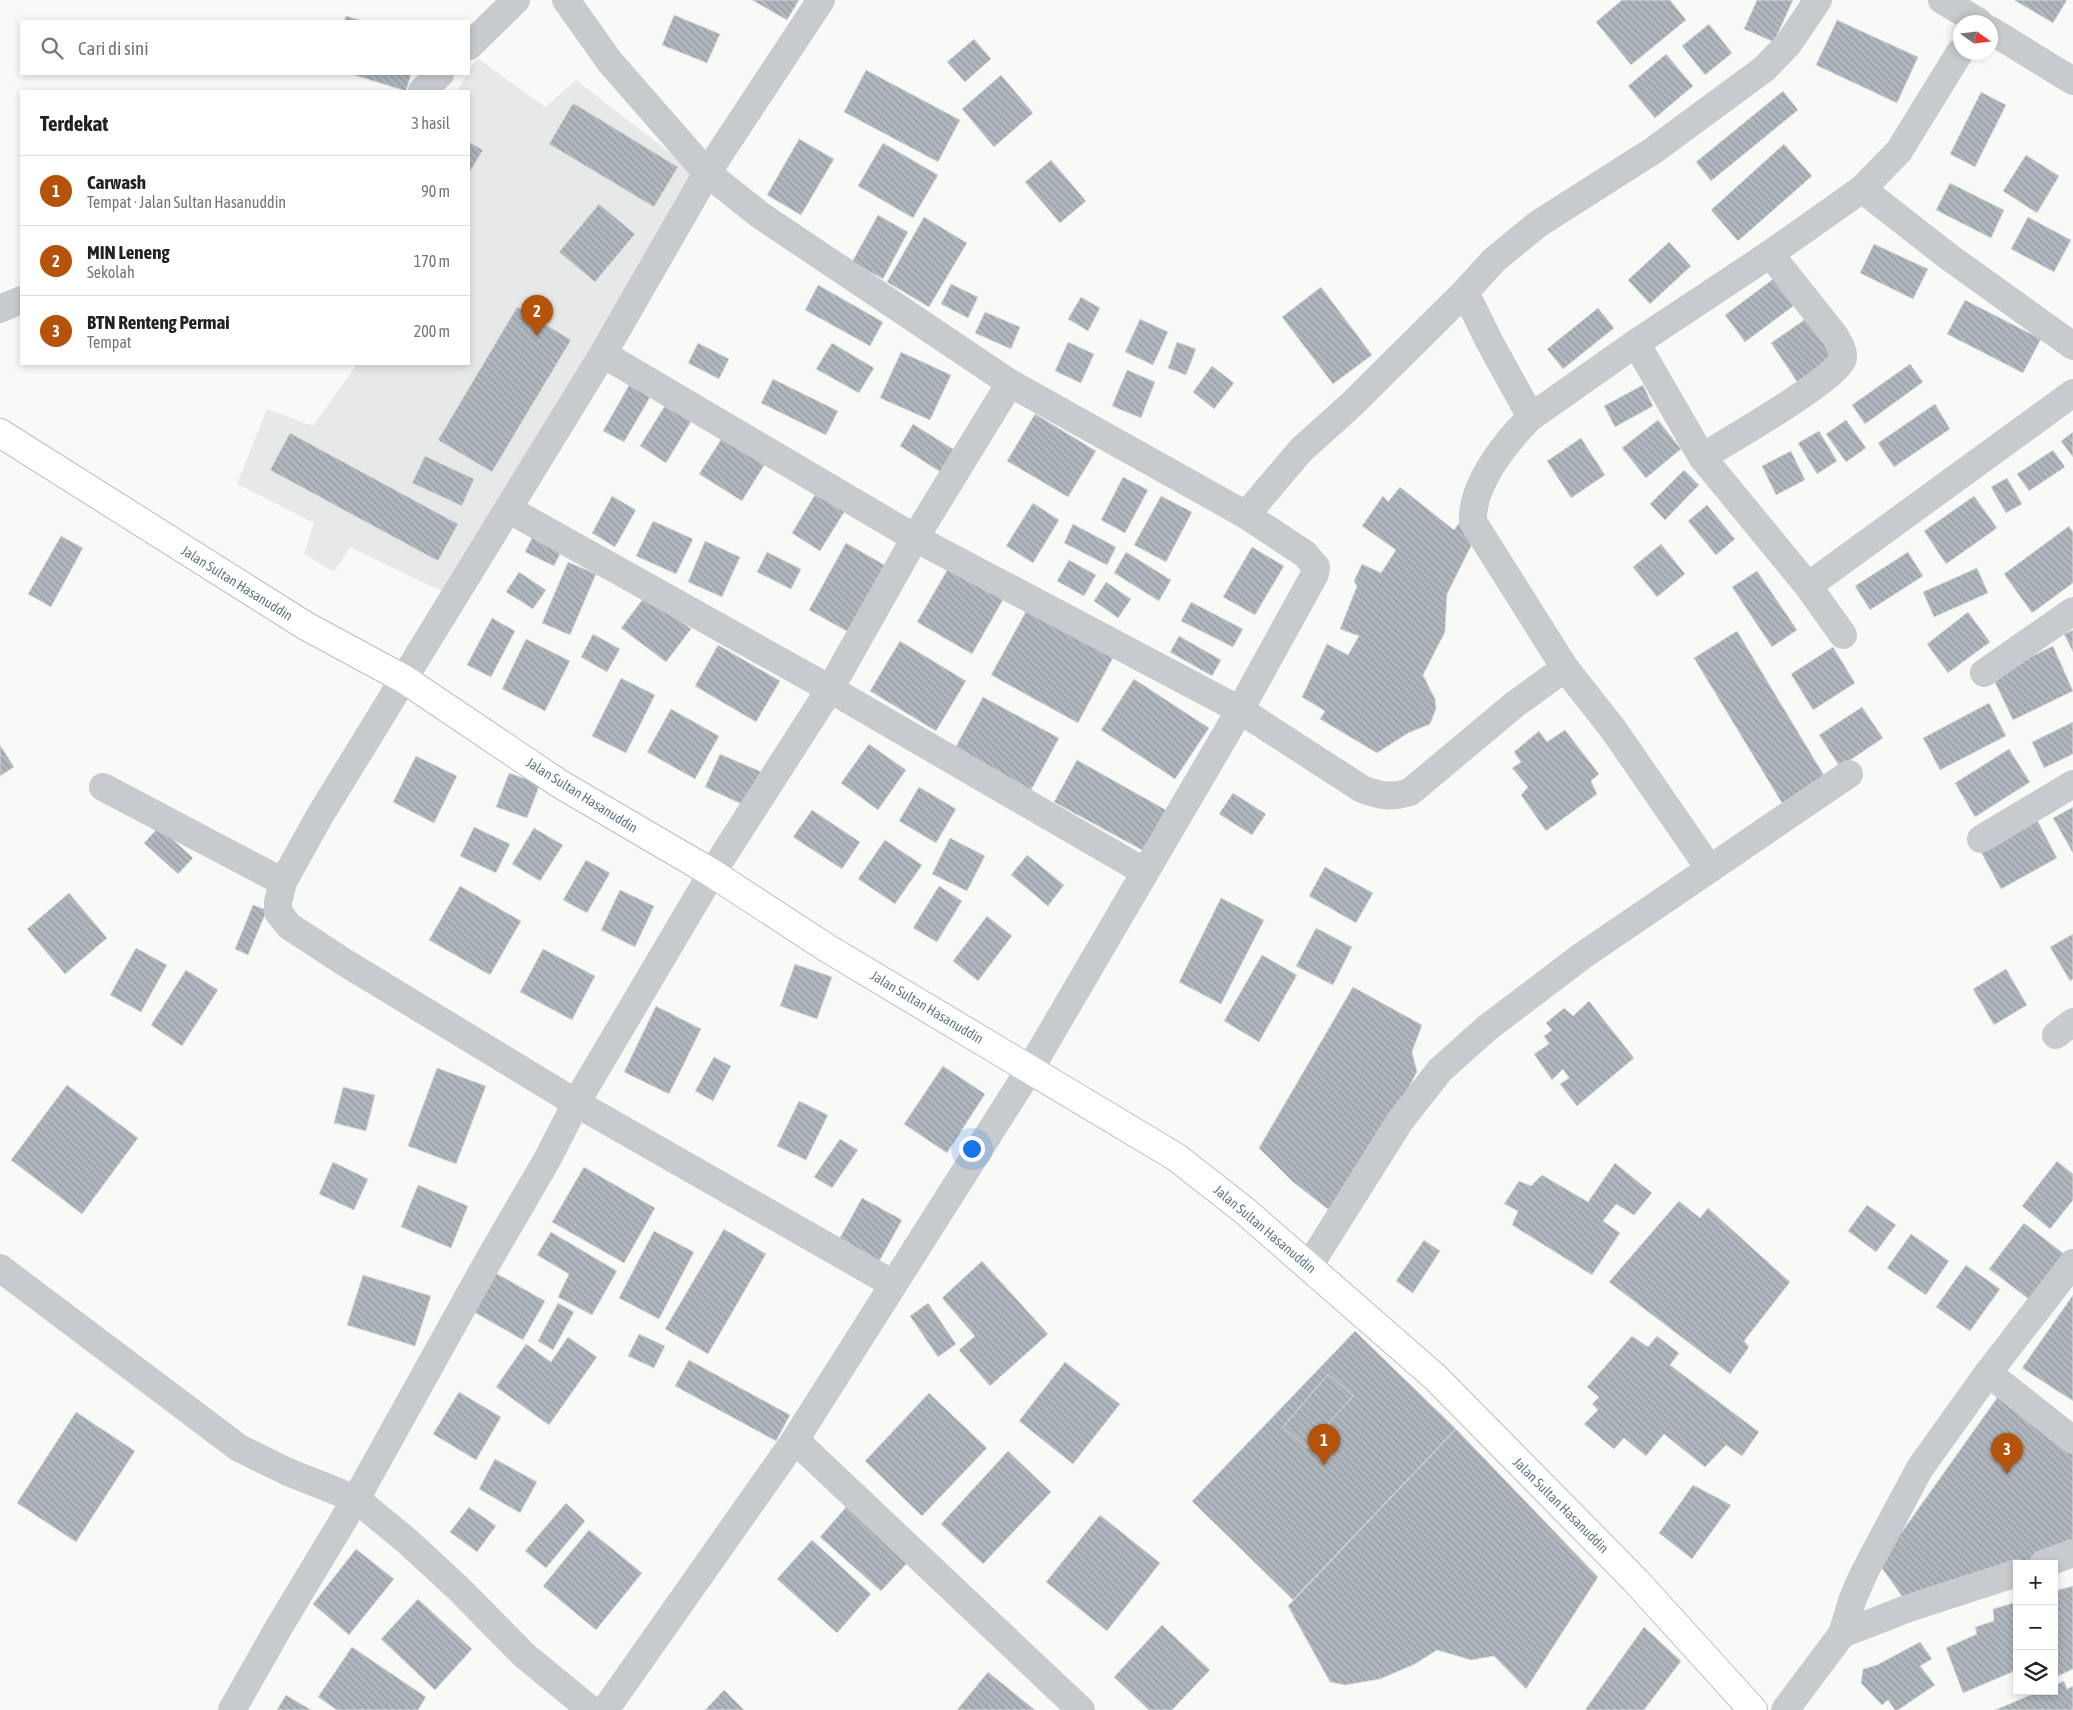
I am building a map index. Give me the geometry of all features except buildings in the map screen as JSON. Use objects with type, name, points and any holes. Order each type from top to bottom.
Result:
[{"type":"main road","name":"Jalan Sultan Hasanuddin","points":[[0,433],[306,626],[404,679],[560,784],[712,873],[827,948],[1176,1157],[1245,1211],[1435,1377],[1635,1580],[1753,1710]]},
{"type":"street","points":[[470,45],[516,0]]},
{"type":"street","points":[[566,0],[610,62],[706,173],[760,215],[1010,383],[1246,515],[1305,554],[1316,567],[1315,574],[1240,710],[1030,1069],[795,1440],[605,1710]]},
{"type":"street","points":[[821,0],[706,173],[603,354],[319,818],[283,882],[278,902],[278,912],[289,926],[344,962],[576,1103],[893,1284]]},
{"type":"street","points":[[1246,515],[1301,450],[1350,405],[1465,292],[1494,260],[1538,224],[1654,150],[1764,69],[1789,42],[1818,0]]},
{"type":"street","points":[[1942,0],[1967,15]]},
{"type":"street","points":[[1998,35],[2073,80]]},
{"type":"street","points":[[1709,868],[1613,730],[1565,668],[1473,522],[1475,499],[1502,449],[1531,417],[1636,343],[1862,190],[1899,151],[1955,60]]},
{"type":"street","points":[[423,90],[439,75]]},
{"type":"street","points":[[1862,190],[2073,346]]},
{"type":"street","points":[[1702,458],[1838,369],[1843,358],[1842,349],[1835,336],[1770,254]]},
{"type":"street","points":[[1465,292],[1490,343],[1531,417]]},
{"type":"street","points":[[0,309],[20,300]]},
{"type":"street","points":[[1636,343],[1702,458],[1808,586],[1843,635]]},
{"type":"street","points":[[603,354],[915,538],[1240,710],[1362,789],[1381,796],[1396,796],[1410,792],[1514,705],[1565,668]]},
{"type":"street","points":[[232,1710],[279,1627],[356,1499],[487,1263],[548,1158],[576,1103],[712,873],[830,689],[915,538],[1010,383]]},
{"type":"street","points":[[1808,586],[2073,393]]},
{"type":"street","points":[[508,509],[830,689],[1145,872]]},
{"type":"street","points":[[1984,673],[2073,611]]},
{"type":"street","points":[[1309,1266],[1400,1121],[1440,1070],[1487,1028],[1566,968],[1709,868],[1849,774]]},
{"type":"street","points":[[1981,839],[2073,784]]},
{"type":"street","points":[[103,787],[283,882]]},
{"type":"street","points":[[1785,1710],[1842,1634],[1853,1598],[1865,1571],[1920,1468],[1988,1373],[2073,1263]]},
{"type":"street","points":[[0,1268],[238,1448],[273,1466],[356,1499],[407,1541],[459,1589],[524,1655],[591,1710]]},
{"type":"street","points":[[1988,1373],[2073,1440]]},
{"type":"street","points":[[795,1440],[1081,1710]]},
{"type":"street","points":[[2054,1560],[2073,1553]]},
{"type":"street","points":[[1842,1634],[1909,1608],[2013,1574]]},
{"type":"shaded area","points":[[477,58],[545,107],[576,80],[703,178],[445,593],[350,547],[334,572],[304,554],[314,523],[237,484],[267,409],[313,426],[356,365],[470,365],[470,90],[458,90],[467,75],[470,75],[470,70]]},
{"type":"place","name":"MIN Leneng","points":[[537,336]]},
{"type":"place","name":"Carwash","points":[[1324,1465]]},
{"type":"place","name":"BTN Renteng Permai","points":[[2007,1474]]}]
